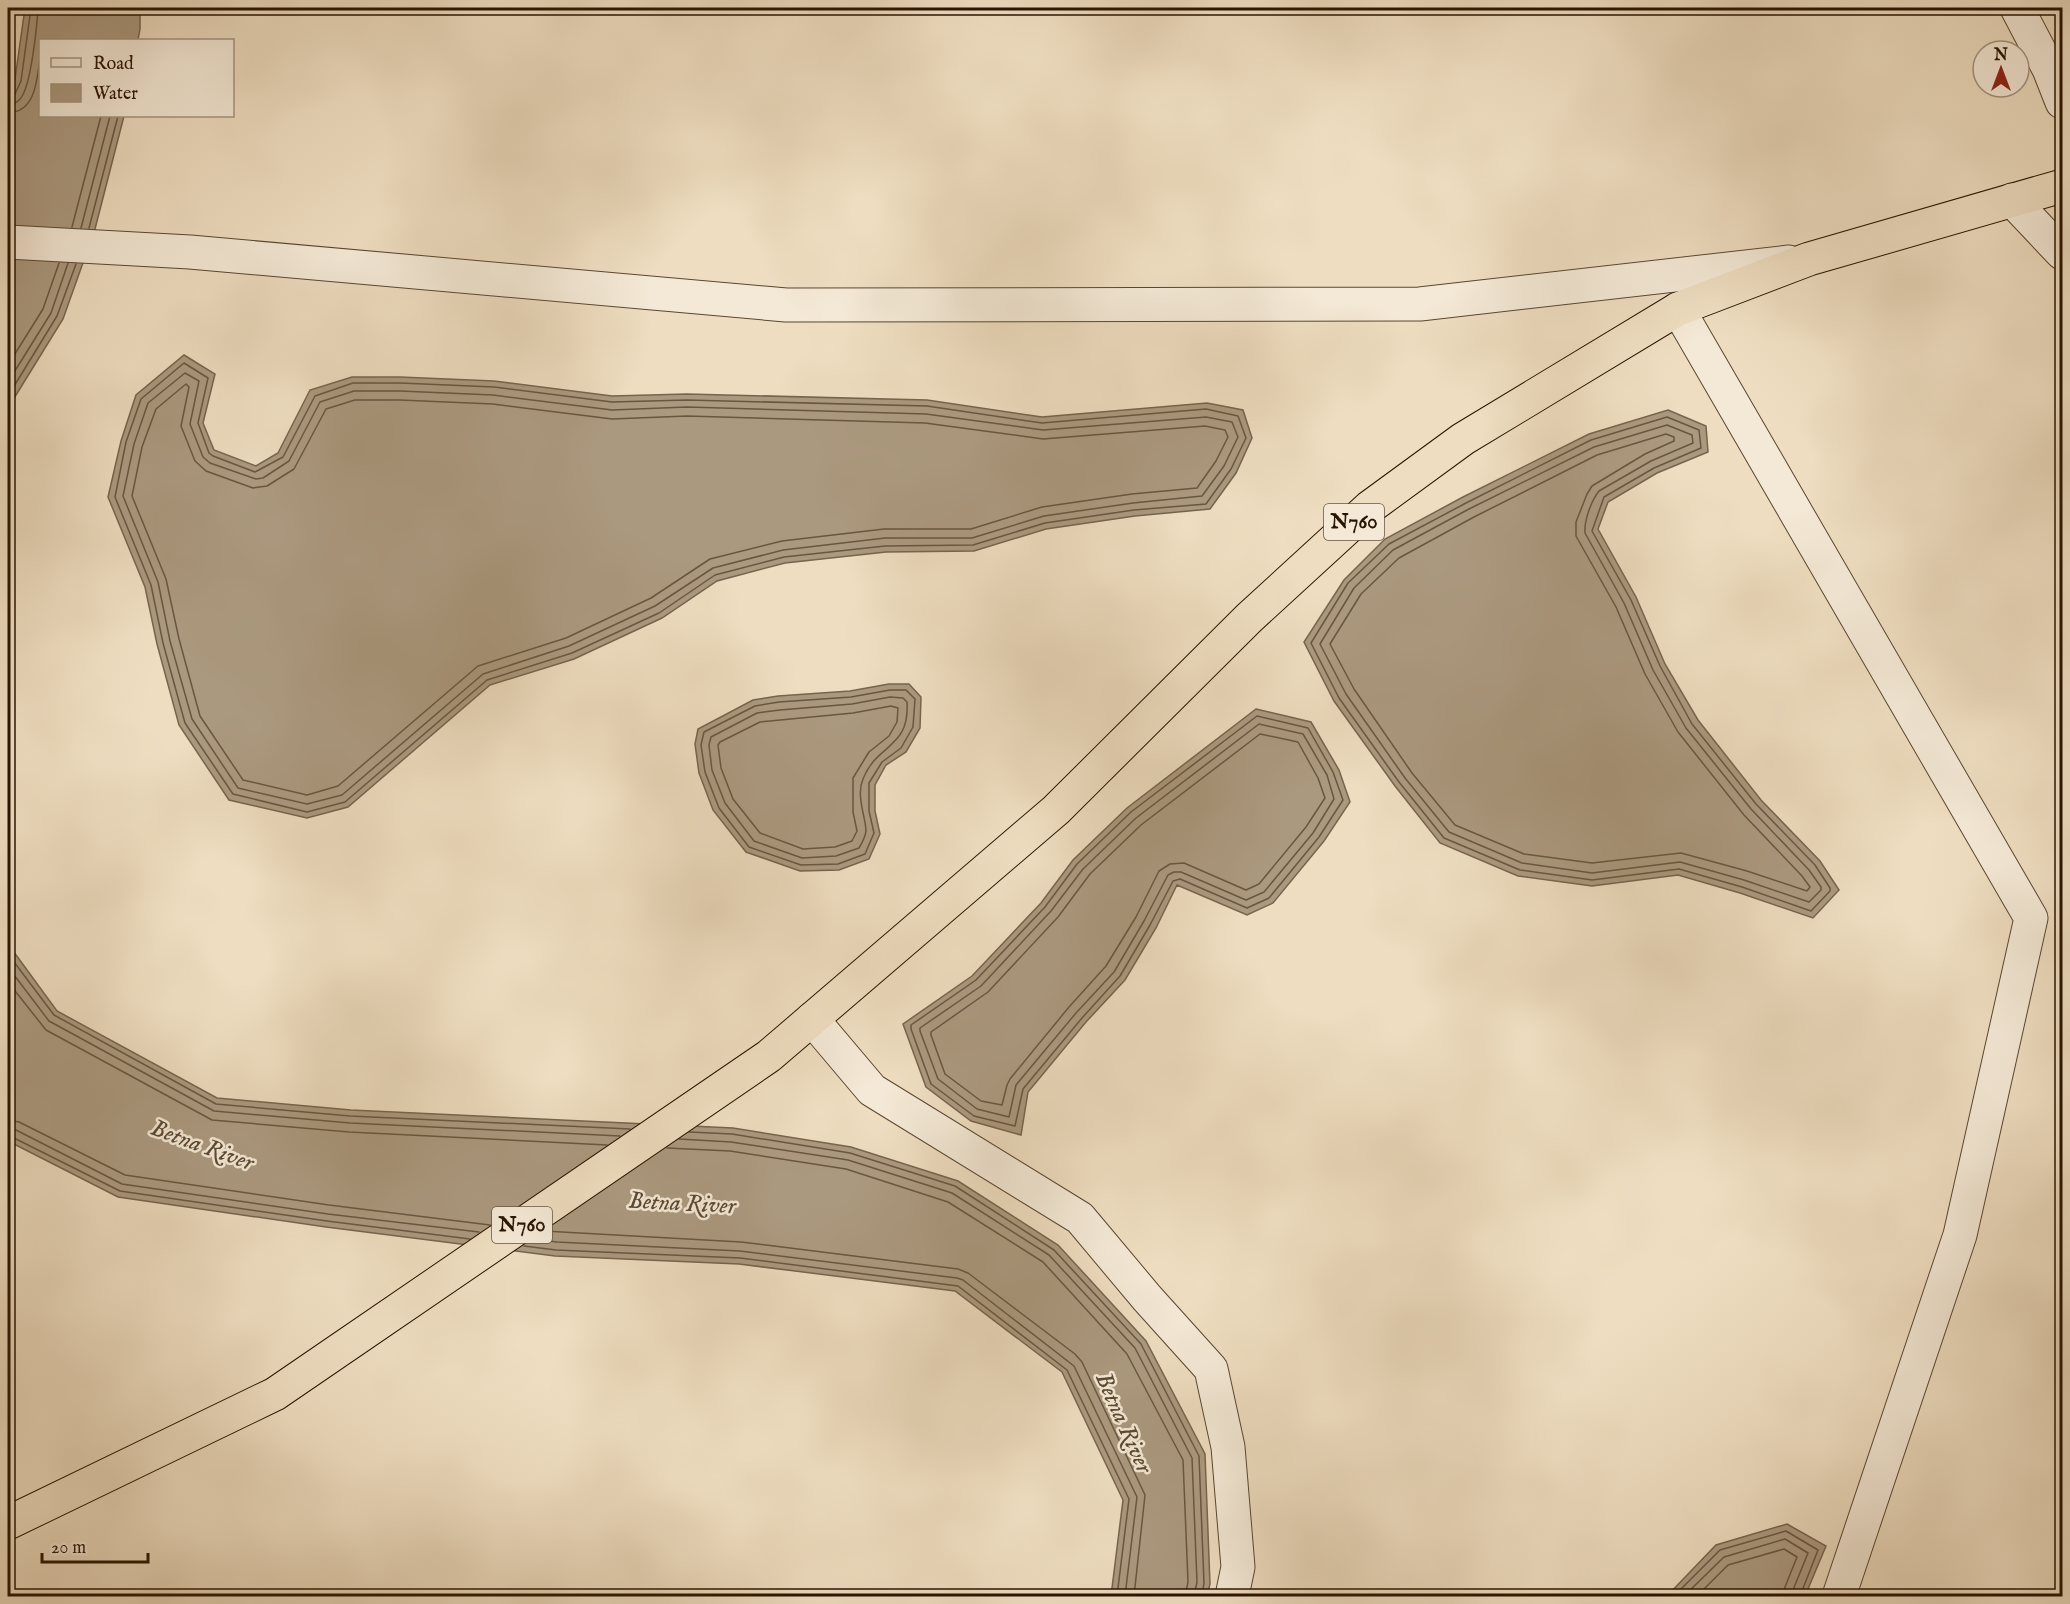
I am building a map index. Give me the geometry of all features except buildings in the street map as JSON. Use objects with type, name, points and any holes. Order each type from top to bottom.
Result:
[{"type":"highway","name":"N760","points":[[8,1523],[275,1394],[769,1056],[1056,810],[1249,618],[1370,507],[1463,439],[1678,309],[1809,260],[2062,186]]},
{"type":"street","points":[[2018,8],[2049,69],[2062,102]]},
{"type":"street","points":[[2012,200],[2062,253]]},
{"type":"street","points":[[8,242],[190,252],[786,305],[1420,304],[1809,260]]},
{"type":"street","points":[[1678,309],[2031,918],[1960,1235],[1839,1596]]},
{"type":"street","points":[[812,1019],[872,1090],[1080,1218],[1147,1298],[1211,1369],[1228,1447],[1238,1567],[1232,1596]]},
{"type":"water","points":[[25,8],[140,8],[138,39],[39,39],[39,117],[124,117],[95,229],[63,319],[8,408],[8,97],[15,79]]},
{"type":"water","points":[[184,355],[215,374],[203,423],[214,450],[256,466],[278,453],[310,390],[352,377],[494,381],[612,396],[687,394],[927,400],[1042,417],[1207,403],[1243,410],[1252,438],[1236,473],[1210,509],[1135,516],[1046,529],[974,551],[886,552],[785,563],[717,581],[662,618],[574,659],[490,685],[348,807],[307,818],[229,800],[179,725],[157,644],[145,587],[108,497],[121,441],[136,395]]},
{"type":"water","points":[[1668,410],[1706,426],[1708,452],[1657,473],[1608,502],[1598,529],[1636,597],[1665,664],[1698,720],[1761,800],[1820,861],[1839,890],[1813,918],[1678,875],[1592,886],[1518,876],[1440,843],[1395,786],[1334,701],[1304,642],[1344,580],[1385,539],[1589,434]]},
{"type":"water","points":[[889,684],[909,684],[921,697],[920,728],[906,752],[886,765],[875,785],[875,811],[880,834],[869,859],[839,870],[800,871],[746,852],[713,810],[699,773],[695,744],[698,729],[753,700],[850,691]]},
{"type":"water","points":[[1256,709],[1311,722],[1339,770],[1350,802],[1324,841],[1273,903],[1247,915],[1177,885],[1156,928],[1125,980],[1086,1022],[1028,1092],[1021,1135],[971,1121],[926,1087],[903,1024],[972,976],[1041,903],[1073,860],[1127,808]]},
{"type":"water","name":"Betna River","points":[[8,944],[57,1011],[217,1098],[351,1110],[733,1128],[851,1147],[958,1181],[1058,1245],[1146,1341],[1205,1454],[1210,1584],[1207,1596],[1111,1596],[1123,1500],[1062,1372],[955,1291],[739,1264],[555,1256],[326,1227],[118,1197],[8,1141]]},
{"type":"water","points":[[1787,1524],[1826,1546],[1805,1596],[1667,1596],[1716,1545]]}]
